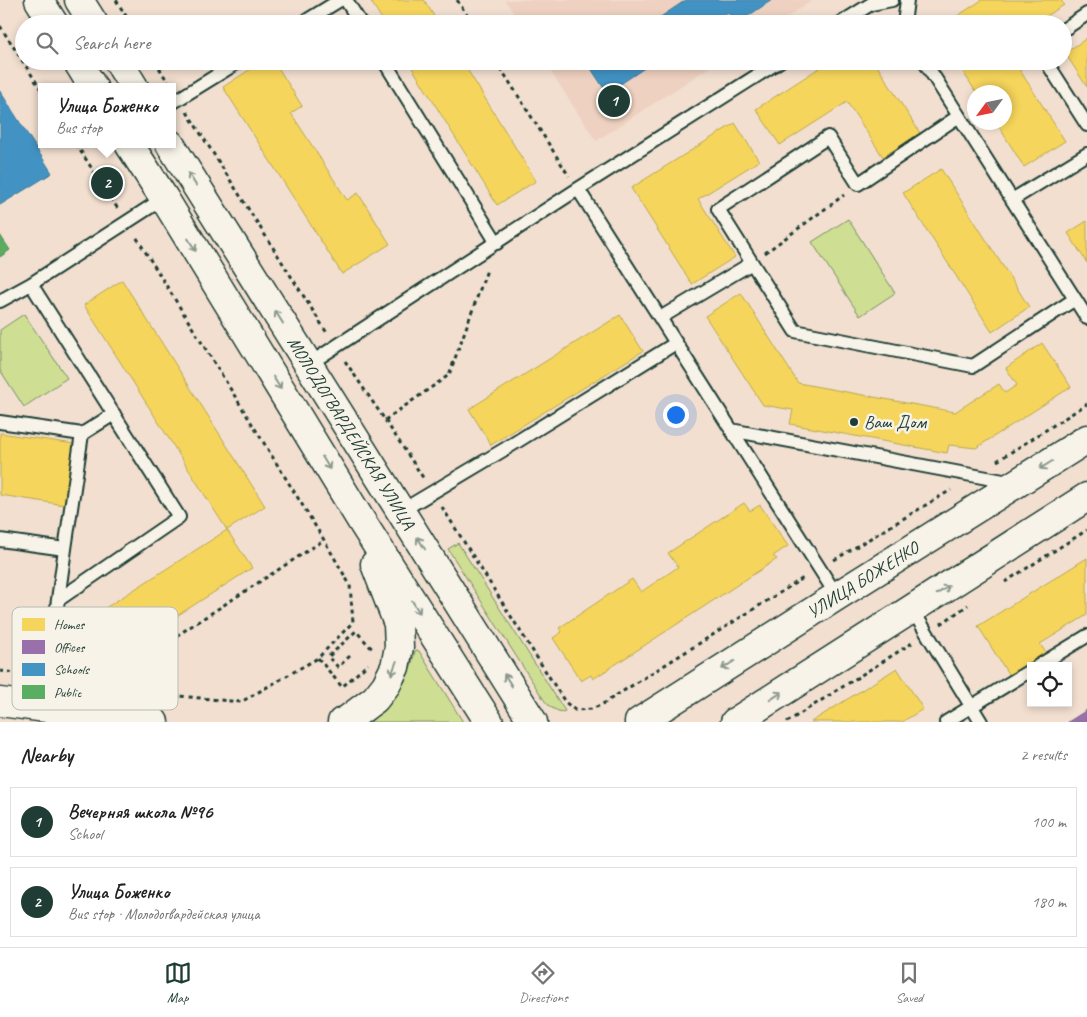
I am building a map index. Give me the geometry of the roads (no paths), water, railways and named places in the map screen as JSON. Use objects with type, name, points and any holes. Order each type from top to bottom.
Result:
[{"type":"street","points":[[39,0],[48,15]]},
{"type":"street","points":[[79,0],[88,15]]},
{"type":"street","points":[[83,70],[91,83]]},
{"type":"street","points":[[124,70],[132,83]]},
{"type":"street","name":"МОЛОДОГВАРДЕЙСКАЯ УЛИЦА","points":[[132,148],[362,522],[489,722]]},
{"type":"street","name":"МОЛОДОГВАРДЕЙСКАЯ УЛИЦА","points":[[173,148],[534,722]]},
{"type":"street","name":"УЛИЦА БОЖЕНКО","points":[[638,722],[1087,439]]},
{"type":"street","points":[[735,722],[1087,497]]},
{"type":"street","points":[[342,722],[375,699],[386,685],[395,667],[399,647],[398,624],[376,568],[362,522]]},
{"type":"street","points":[[59,710],[154,722]]},
{"type":"lane","points":[[316,15],[340,0]]},
{"type":"lane","points":[[346,0],[355,15]]},
{"type":"lane","points":[[853,15],[871,4],[892,0]]},
{"type":"lane","points":[[905,15],[906,0]]},
{"type":"lane","points":[[1072,24],[1087,14]]},
{"type":"lane","points":[[176,100],[225,70]]},
{"type":"lane","points":[[390,70],[496,242]]},
{"type":"lane","points":[[309,364],[578,189],[766,70]]},
{"type":"lane","points":[[930,70],[1087,318]]},
{"type":"lane","points":[[1052,70],[1087,125]]},
{"type":"lane","points":[[959,116],[858,184],[828,137],[718,209],[795,331],[973,366],[1075,299]]},
{"type":"lane","points":[[1012,200],[1087,154]]},
{"type":"lane","points":[[578,189],[837,596]]},
{"type":"lane","points":[[0,301],[31,284],[164,198]]},
{"type":"lane","points":[[660,318],[752,262]]},
{"type":"lane","points":[[31,284],[179,517],[58,600]]},
{"type":"lane","points":[[401,511],[676,343]]},
{"type":"lane","points":[[0,422],[82,434],[114,414]]},
{"type":"lane","points":[[731,430],[1017,484]]},
{"type":"lane","points":[[57,607],[82,434]]},
{"type":"lane","points":[[0,540],[65,549]]},
{"type":"lane","points":[[912,609],[981,722]]},
{"type":"lane","points":[[1045,662],[1087,636]]},
{"type":"lane","points":[[946,722],[1027,672]]},
{"type":"place","name":"Вечерняя школа №96","points":[[614,101]]},
{"type":"place","name":"Улица Боженко","points":[[107,183]]},
{"type":"place","name":"Ваш Дом","points":[[854,422]]}]
